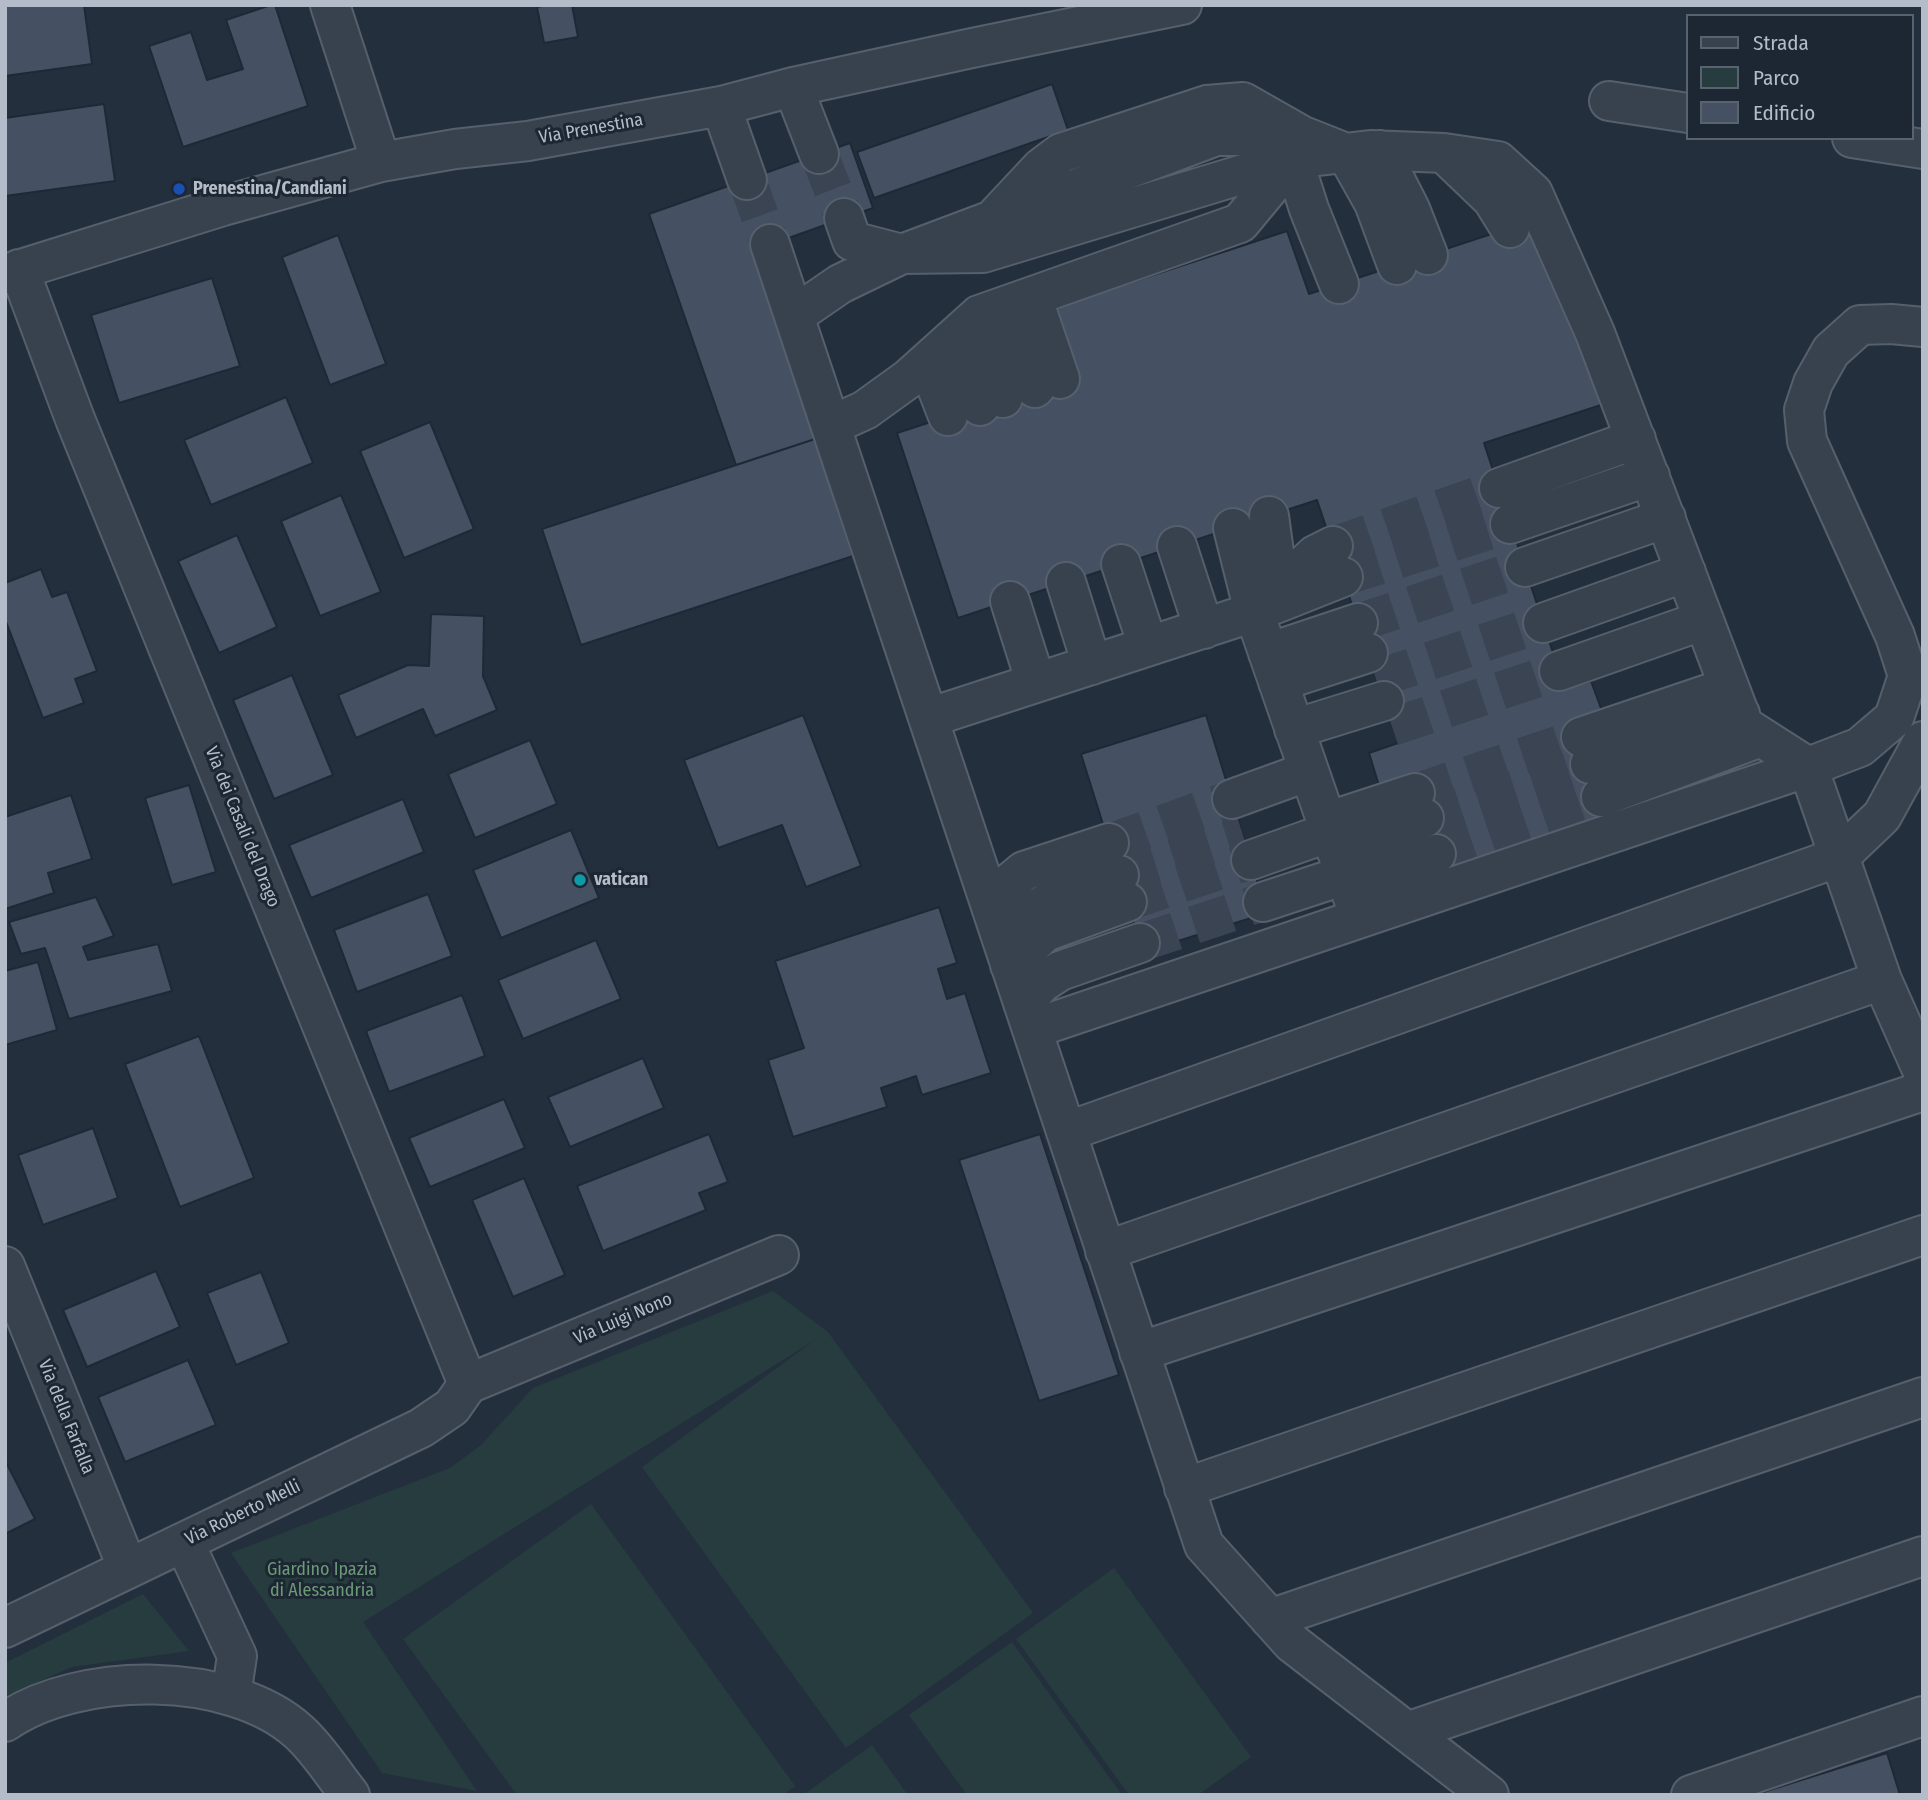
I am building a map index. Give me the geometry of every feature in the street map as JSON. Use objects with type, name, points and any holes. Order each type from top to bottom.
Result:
[{"type":"street","points":[[330,5],[381,162]]},
{"type":"street","name":"Via Prenestina","points":[[12,272],[223,206],[381,162],[454,149],[528,141],[720,106],[793,87],[1182,5]]},
{"type":"street","points":[[793,87],[820,154]]},
{"type":"street","points":[[1609,102],[1686,113]]},
{"type":"street","points":[[720,106],[747,180]]},
{"type":"street","points":[[795,315],[840,284],[902,254],[1216,136],[1340,151],[1444,153],[1498,161],[1532,193],[1595,333],[1743,712],[1808,767],[1882,980],[1923,1072]]},
{"type":"street","points":[[1866,140],[1923,149]]},
{"type":"street","points":[[844,218],[852,241],[902,254],[983,253],[1340,151]]},
{"type":"street","points":[[1340,151],[1309,209],[1426,256]]},
{"type":"street","points":[[1340,151],[1410,209],[1426,256]]},
{"type":"street","points":[[832,425],[866,410],[968,333],[1240,223],[1340,151]]},
{"type":"street","points":[[1426,256],[1472,202],[1444,153]]},
{"type":"street","points":[[770,244],[1204,1545],[1292,1643],[1489,1795]]},
{"type":"street","name":"Via dei Casali del Drago","points":[[12,272],[75,419],[468,1384]]},
{"type":"street","points":[[1110,568],[1197,672],[1242,831],[1338,856],[1808,767],[1860,747],[1894,718],[1908,676],[1895,636],[1807,441],[1804,410],[1813,383],[1831,351],[1860,325],[1923,327]]},
{"type":"street","points":[[968,333],[992,402]]},
{"type":"street","points":[[968,333],[992,402]]},
{"type":"street","points":[[968,333],[992,402]]},
{"type":"street","points":[[1499,488],[1636,439]]},
{"type":"street","points":[[1197,672],[1298,538],[1281,512]]},
{"type":"street","points":[[1535,597],[1677,547]]},
{"type":"street","points":[[1535,597],[1677,547]]},
{"type":"street","points":[[1535,597],[1677,547]]},
{"type":"street","points":[[1197,672],[1315,555],[1363,638]]},
{"type":"street","points":[[1110,568],[1197,672],[1338,856]]},
{"type":"street","points":[[1110,568],[1197,672]]},
{"type":"street","points":[[1110,568],[1197,672]]},
{"type":"street","points":[[1110,568],[1197,672]]},
{"type":"street","points":[[928,718],[1197,672],[1363,638]]},
{"type":"street","points":[[1197,672],[1363,638]]},
{"type":"street","points":[[1197,672],[1363,638]]},
{"type":"street","points":[[1743,712],[1591,766],[1743,712]]},
{"type":"street","points":[[1066,1132],[1839,857],[1882,816],[1923,741]]},
{"type":"street","points":[[1027,1016],[1338,856],[1425,822],[1338,856],[1264,902]]},
{"type":"street","points":[[989,900],[1024,871],[1041,864],[1118,873],[1045,932],[1006,952]]},
{"type":"street","points":[[1027,1016],[1043,982],[1060,971],[1140,943]]},
{"type":"street","points":[[1105,1251],[1882,980]]},
{"type":"street","points":[[1139,1352],[1923,1090]]},
{"type":"street","points":[[1184,1488],[1923,1235]]},
{"type":"street","name":"Via Luigi Nono","points":[[468,1384],[779,1255]]},
{"type":"street","name":"Via della Farfalla","points":[[5,1266],[128,1569]]},
{"type":"street","name":"Via Roberto Melli","points":[[5,1628],[421,1428],[452,1407],[468,1384]]},
{"type":"street","points":[[1270,1619],[1923,1397]]},
{"type":"street","points":[[184,1542],[237,1656],[231,1696]]},
{"type":"street","points":[[1407,1732],[1923,1556]]},
{"type":"street","points":[[5,1722],[51,1699],[114,1685],[148,1684],[203,1689],[231,1696],[271,1712],[300,1732],[350,1795]]},
{"type":"street","points":[[1690,1795],[1923,1716]]},
{"type":"green space","name":"Giardino Ipazia di Alessandria","points":[[773,1291],[828,1332],[1033,1613],[846,1748],[642,1467],[815,1340],[363,1622],[477,1791],[382,1773],[231,1553],[450,1468],[481,1445],[533,1388]]},
{"type":"green space","points":[[591,1504],[795,1786],[783,1795],[517,1795],[403,1639]]},
{"type":"green space","points":[[1114,1568],[1251,1757],[1198,1795],[1129,1795],[1016,1639]]},
{"type":"green space","points":[[143,1594],[189,1651],[72,1667],[5,1697],[5,1663]]},
{"type":"green space","points":[[1012,1642],[1122,1795],[967,1795],[909,1715]]},
{"type":"green space","points":[[872,1745],[908,1795],[803,1795]]},
{"type":"building","points":[[5,5],[84,5],[92,64],[5,76]]},
{"type":"building","points":[[275,5],[308,106],[183,147],[149,46],[191,32],[207,80],[243,69],[226,20]]},
{"type":"building","points":[[572,5],[578,37],[544,43],[537,7]]},
{"type":"building","points":[[1052,84],[1068,130],[874,198],[857,152]]},
{"type":"building","points":[[104,104],[115,181],[5,196],[5,118]]},
{"type":"building","points":[[850,143],[873,208],[752,251],[815,439],[736,465],[649,214]]},
{"type":"building","points":[[1540,218],[1601,405],[1484,443],[1565,689],[1591,681],[1602,711],[1607,817],[1441,872],[1380,789],[1369,753],[1398,743],[1317,500],[958,618],[897,433],[1078,374],[1056,307],[1287,231],[1309,294]]},
{"type":"building","points":[[338,235],[386,364],[330,385],[282,257]]},
{"type":"building","points":[[212,278],[240,366],[119,403],[91,315]]},
{"type":"building","points":[[286,397],[313,463],[211,505],[184,440]]},
{"type":"building","points":[[430,422],[474,529],[404,558],[360,451]]},
{"type":"building","points":[[815,439],[853,556],[581,645],[542,529]]},
{"type":"building","points":[[341,495],[381,592],[320,616],[281,521]]},
{"type":"building","points":[[237,535],[277,627],[219,653],[178,561]]},
{"type":"building","points":[[41,569],[52,597],[67,592],[97,671],[75,679],[84,703],[43,718],[5,619],[5,583]]},
{"type":"building","points":[[431,614],[484,616],[483,676],[497,710],[435,736],[423,709],[356,738],[338,695],[408,665],[429,666]]},
{"type":"building","points":[[292,675],[333,775],[274,799],[233,700]]},
{"type":"building","points":[[803,715],[861,866],[806,887],[782,825],[718,848],[684,760]]},
{"type":"building","points":[[1206,715],[1267,913],[1143,952],[1081,754]]},
{"type":"building","points":[[530,740],[557,804],[475,838],[448,774]]},
{"type":"building","points":[[189,785],[216,872],[172,885],[145,798]]},
{"type":"building","points":[[71,795],[92,859],[48,873],[54,893],[5,909],[5,817]]},
{"type":"building","points":[[403,799],[424,852],[311,898],[289,845]]},
{"type":"building","points":[[571,830],[599,898],[501,938],[473,870]]},
{"type":"building","points":[[428,894],[452,956],[357,992],[334,930]]},
{"type":"building","points":[[96,897],[114,936],[83,947],[88,960],[158,944],[172,991],[69,1019],[45,948],[21,954],[9,922]]},
{"type":"building","points":[[939,907],[957,963],[938,969],[947,999],[965,993],[991,1073],[922,1095],[916,1076],[881,1088],[887,1107],[793,1137],[768,1060],[804,1048],[775,961]]},
{"type":"building","points":[[596,940],[621,999],[523,1039],[498,980]]},
{"type":"building","points":[[38,962],[57,1030],[5,1045],[5,971]]},
{"type":"building","points":[[462,995],[485,1056],[389,1092],[366,1031]]},
{"type":"building","points":[[199,1036],[254,1178],[180,1207],[125,1064]]},
{"type":"building","points":[[643,1058],[664,1108],[570,1147],[548,1097]]},
{"type":"building","points":[[504,1099],[525,1148],[430,1187],[409,1138]]},
{"type":"building","points":[[93,1128],[118,1198],[43,1225],[18,1155]]},
{"type":"building","points":[[709,1134],[728,1182],[699,1193],[706,1210],[603,1251],[577,1186]]},
{"type":"building","points":[[1040,1134],[1119,1375],[1039,1401],[959,1160]]},
{"type":"building","points":[[524,1178],[565,1275],[513,1297],[472,1200]]},
{"type":"building","points":[[156,1271],[180,1327],[87,1367],[63,1310]]},
{"type":"building","points":[[261,1272],[289,1343],[236,1365],[207,1293]]},
{"type":"building","points":[[188,1360],[216,1425],[125,1462],[98,1397]]},
{"type":"building","points":[[7,1464],[35,1519],[5,1534],[5,1465]]},
{"type":"building","points":[[1887,1753],[1900,1795],[1757,1795],[1757,1794]]},
{"type":"tunnel","points":[[819,154],[844,218]]},
{"type":"tunnel","points":[[747,180],[770,244]]},
{"type":"tunnel","points":[[1333,546],[1499,488]]},
{"type":"tunnel","points":[[1343,577],[1510,524]]},
{"type":"tunnel","points":[[1358,623],[1525,567]]},
{"type":"tunnel","points":[[1376,679],[1543,623]]},
{"type":"tunnel","points":[[1392,727],[1559,671]]},
{"type":"tunnel","points":[[1415,793],[1581,737]]},
{"type":"tunnel","points":[[1424,818],[1590,764]]},
{"type":"tunnel","points":[[1436,854],[1601,797]]},
{"type":"tunnel","points":[[1109,843],[1232,799]]},
{"type":"tunnel","points":[[1119,875],[1243,835]]},
{"type":"tunnel","points":[[1127,902],[1251,860]]},
{"type":"tunnel","points":[[1140,943],[1263,902]]},
{"type":"place","name":"Prenestina/Candiani","points":[[179,189]]},
{"type":"place","name":"vatican","points":[[580,880]]}]
